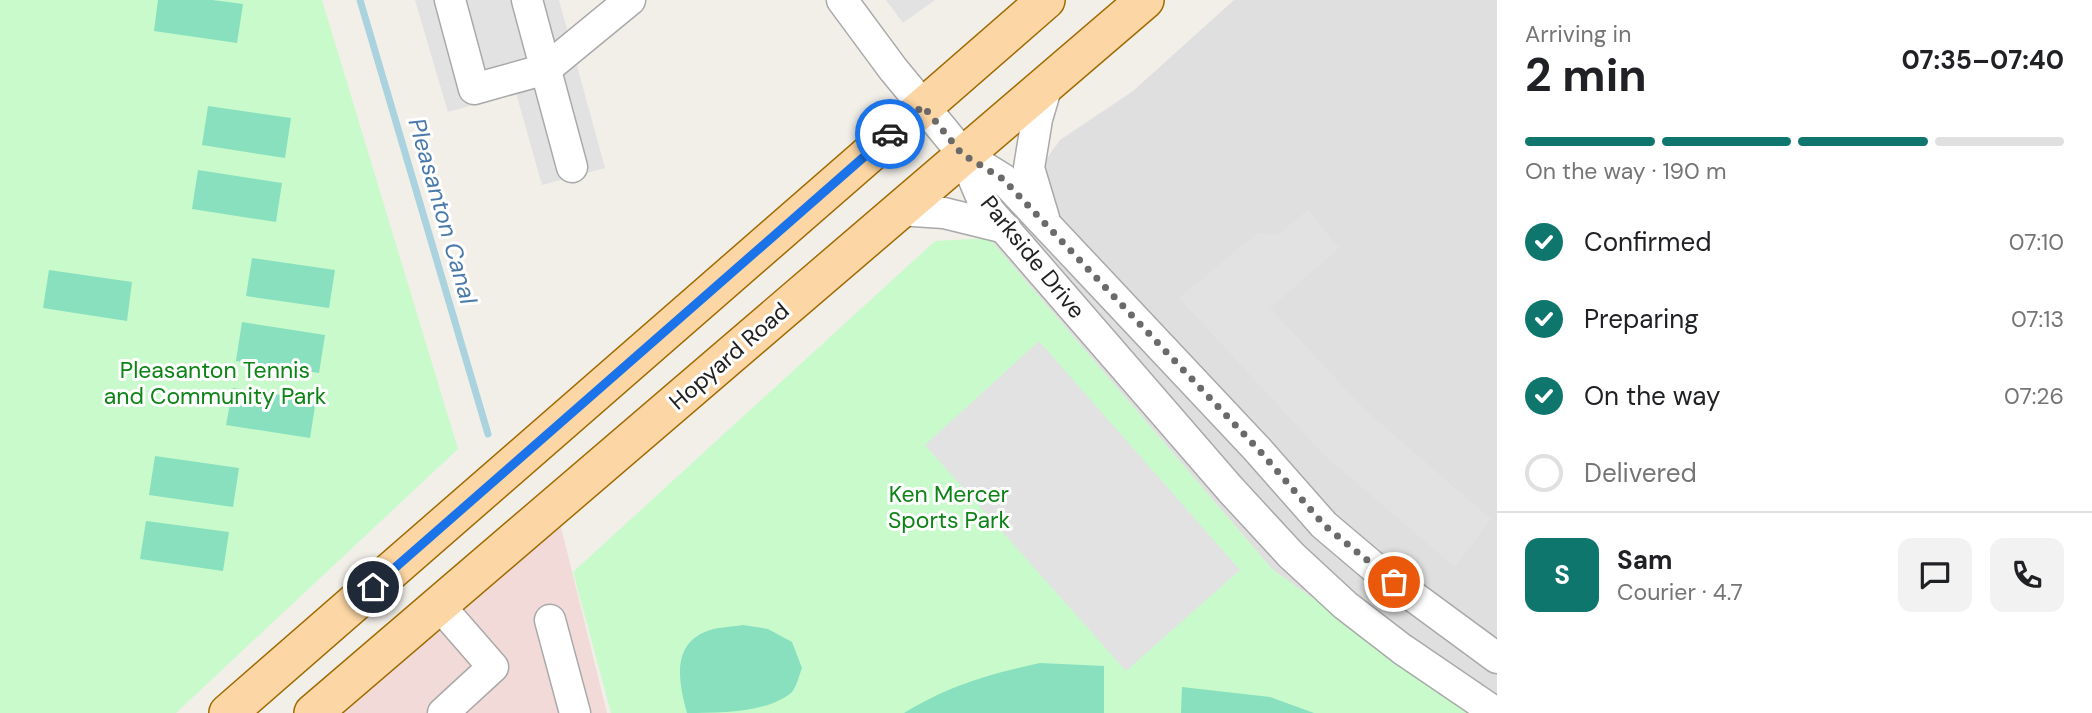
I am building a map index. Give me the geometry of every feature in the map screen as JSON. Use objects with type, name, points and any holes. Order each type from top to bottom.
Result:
[{"type":"main road","points":[[228,713],[1046,0]]},
{"type":"main road","name":"Hopyard Road","points":[[313,713],[962,154],[1145,0]]},
{"type":"street","points":[[450,0],[474,89],[546,69],[630,0]]},
{"type":"street","points":[[527,0],[572,167]]},
{"type":"street","points":[[842,0],[962,154]]},
{"type":"street","points":[[1046,225],[1029,168],[1037,120],[1048,82]]},
{"type":"street","name":"Parkside Drive","points":[[962,154],[1003,179],[1258,449],[1324,525],[1376,569],[1497,658]]},
{"type":"street","name":"Parkside Drive","points":[[962,154],[985,206],[1231,491],[1291,555],[1345,605],[1402,649],[1496,713]]},
{"type":"street","points":[[898,210],[944,213],[1005,228]]},
{"type":"street","points":[[439,606],[493,667],[443,713]]},
{"type":"street","points":[[550,620],[575,713]]},
{"type":"shaded area","points":[[415,0],[559,0],[605,168],[542,185],[516,93],[448,112]]},
{"type":"shaded area","points":[[886,0],[935,0],[903,23]]},
{"type":"shaded area","points":[[1234,0],[1497,0],[1497,713],[1473,713],[1272,569],[989,238],[1060,140],[1133,91]]},
{"type":"shaded area","points":[[1308,210],[1339,248],[1270,308],[1365,410],[1491,519],[1455,567],[1323,454],[1179,298],[1257,233],[1277,235]]},
{"type":"shaded area","points":[[1039,341],[1240,570],[1126,671],[925,445]]},
{"type":"shaded area","points":[[561,527],[607,713],[335,713]]},
{"type":"green space","name":"Pleasanton Tennis and Community Park","points":[[0,0],[322,0],[458,449],[176,713],[0,713]]},
{"type":"green space","points":[[158,0],[212,0],[243,4],[237,43],[154,31]]},
{"type":"green space","points":[[208,106],[291,118],[285,158],[202,145]]},
{"type":"green space","points":[[198,170],[282,183],[276,222],[192,209]]},
{"type":"green space","name":"Ken Mercer Sports Park","points":[[989,238],[1272,569],[1473,713],[611,713],[573,572],[935,241]]},
{"type":"green space","points":[[252,258],[335,270],[329,308],[246,296]]},
{"type":"green space","points":[[49,270],[132,282],[127,321],[43,308]]},
{"type":"green space","points":[[242,322],[325,335],[319,373],[236,361]]},
{"type":"green space","points":[[233,388],[316,400],[310,438],[226,425]]},
{"type":"green space","points":[[155,456],[239,468],[233,507],[149,495]]},
{"type":"green space","points":[[146,521],[229,532],[223,571],[140,559]]},
{"type":"green space","points":[[743,625],[768,629],[792,642],[802,668],[793,690],[781,700],[756,708],[687,713],[680,667],[687,646],[694,638],[709,630]]},
{"type":"green space","points":[[1040,663],[1104,666],[1104,713],[904,713],[969,682]]},
{"type":"green space","points":[[1182,687],[1270,697],[1314,713],[1181,713]]},
{"type":"waterway","name":"Pleasanton Canal","points":[[360,0],[488,434]]},
{"type":"way so far","points":[[890,134],[923,106],[962,154],[1003,179],[1258,449],[1324,525],[1394,582]]},
{"type":"route","points":[[373,587],[890,134]]}]
